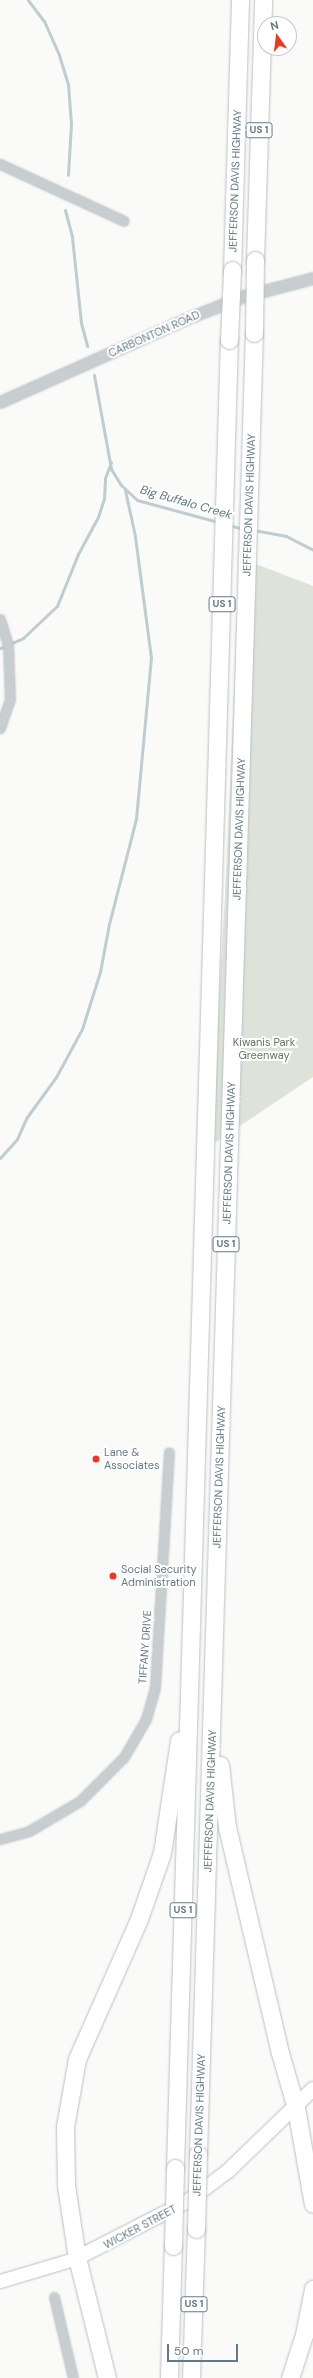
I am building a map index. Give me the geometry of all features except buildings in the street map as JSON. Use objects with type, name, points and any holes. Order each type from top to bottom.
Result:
[{"type":"highway","name":"JEFFERSON DAVIS HIGHWAY","points":[[169,2378],[240,0]]},
{"type":"highway","name":"JEFFERSON DAVIS HIGHWAY","points":[[191,2378],[214,1684],[263,0]]},
{"type":"highway","points":[[106,2378],[77,2258],[66,2185],[65,2134],[77,2059],[140,1919],[162,1854],[191,1652]]},
{"type":"highway","points":[[214,1684],[227,1827],[280,2053],[296,2108],[313,2204]]},
{"type":"highway","points":[[290,2378],[304,2335],[313,2289]]},
{"type":"main road","name":"WICKER STREET","points":[[0,2281],[77,2258],[188,2201],[228,2172],[296,2108],[313,2089]]},
{"type":"street","points":[[0,164],[124,221]]},
{"type":"street","name":"CARBONTON ROAD","points":[[0,402],[183,320],[244,296],[313,278]]},
{"type":"street","points":[[0,619],[8,645],[10,699],[0,728]]},
{"type":"street","name":"TIFFANY DRIVE","points":[[0,1839],[29,1831],[80,1801],[124,1758],[146,1719],[155,1687],[169,1452]]},
{"type":"street","points":[[54,2297],[73,2378]]},
{"type":"green space","name":"Kiwanis Park Greenway","points":[[240,558],[313,586],[313,1077],[213,1144],[215,1063],[225,897]]},
{"type":"waterway","name":"Big Buffalo Creek","points":[[28,0],[44,21],[59,55],[68,84],[71,124],[68,175]]},
{"type":"waterway","name":"Big Buffalo Creek","points":[[65,210],[72,237],[81,323],[87,346]]},
{"type":"waterway","name":"Big Buffalo Creek","points":[[94,375],[111,469],[121,485],[137,500],[218,522]]},
{"type":"waterway","points":[[0,648],[23,638],[57,606],[78,554],[98,517],[104,499],[105,478],[111,462]]},
{"type":"waterway","points":[[0,1158],[17,1139],[27,1117],[56,1077],[82,1029],[100,972],[109,924],[136,819],[151,658],[135,536],[125,490]]},
{"type":"waterway","name":"Big Buffalo Creek","points":[[229,525],[243,529]]},
{"type":"waterway","name":"Big Buffalo Creek","points":[[253,530],[286,536],[313,550]]},
{"type":"place","name":"Lane & Associates","points":[[96,1459]]},
{"type":"place","name":"Social Security Administration","points":[[113,1576]]}]
